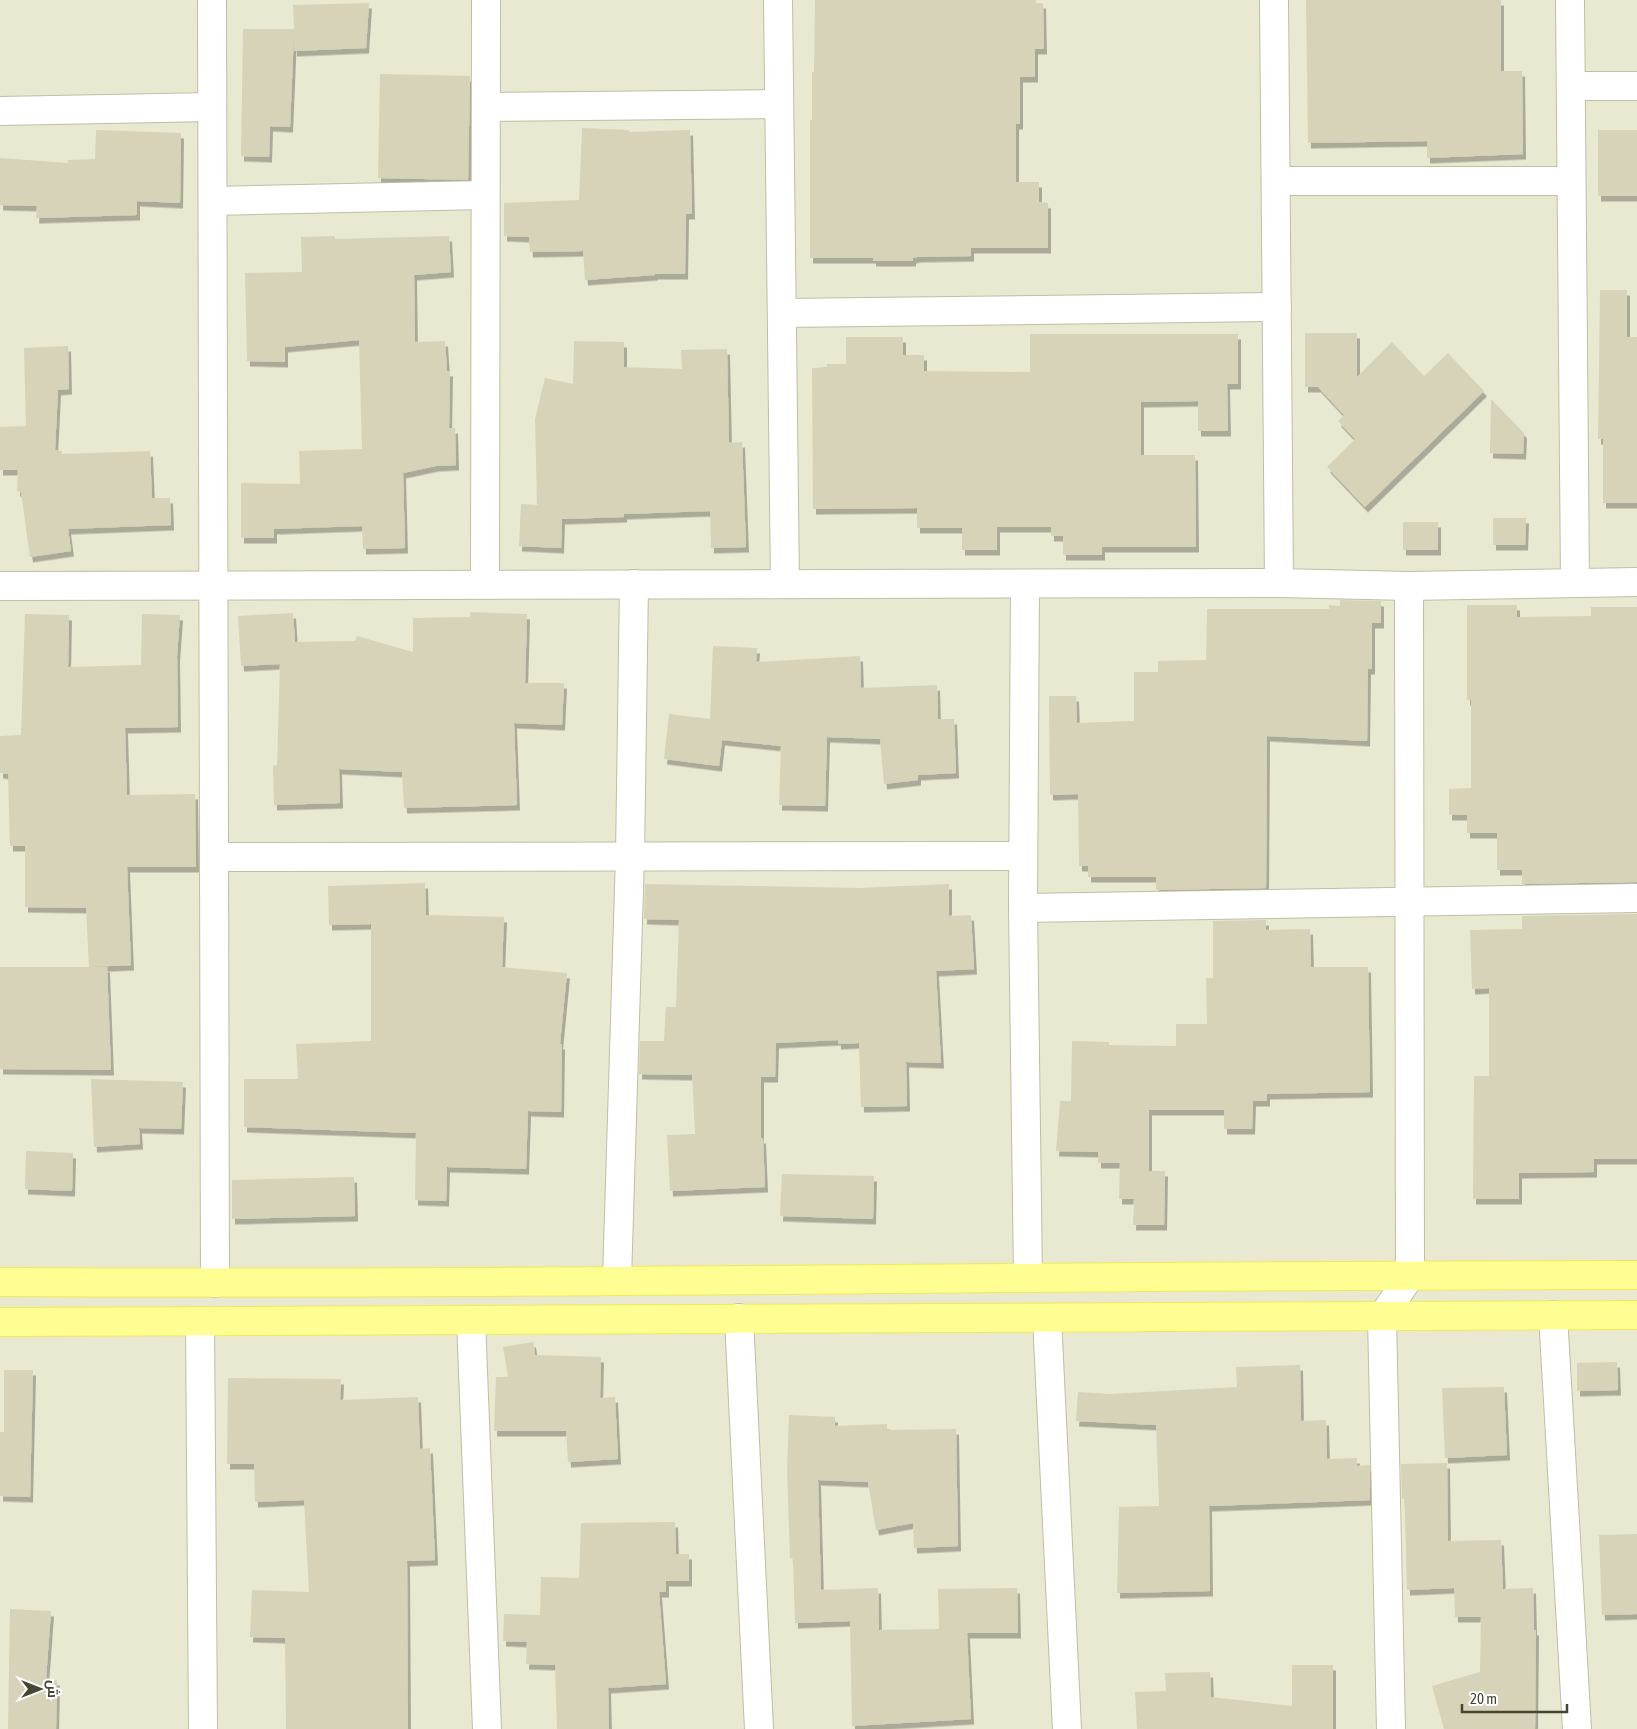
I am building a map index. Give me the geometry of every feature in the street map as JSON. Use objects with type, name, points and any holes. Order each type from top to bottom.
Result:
[{"type":"main road","points":[[0,1282],[215,1283],[1637,1275]]},
{"type":"main road","points":[[0,1322],[1637,1315]]},
{"type":"street","points":[[212,0],[215,1283]]},
{"type":"street","points":[[485,584],[486,0]]},
{"type":"street","points":[[778,0],[784,584]]},
{"type":"street","points":[[1274,0],[1279,583]]},
{"type":"street","points":[[1570,0],[1575,583]]},
{"type":"street","points":[[1571,86],[1637,86]]},
{"type":"street","points":[[487,107],[779,104]]},
{"type":"street","points":[[0,111],[212,107]]},
{"type":"street","points":[[1276,181],[1571,181]]},
{"type":"street","points":[[213,202],[485,195]]},
{"type":"street","points":[[782,313],[1277,307]]},
{"type":"street","points":[[0,586],[1279,583],[1409,586],[1637,582]]},
{"type":"street","points":[[617,1280],[630,856],[634,584]]},
{"type":"street","points":[[1025,584],[1023,908],[1028,1278]]},
{"type":"street","points":[[1391,1729],[1382,1317],[1410,1276],[1409,586]]},
{"type":"street","points":[[215,857],[1023,856]]},
{"type":"street","points":[[1023,908],[1637,898]]},
{"type":"street","points":[[1553,1315],[1576,1729]]},
{"type":"street","points":[[739,1318],[759,1729]]},
{"type":"street","points":[[1047,1318],[1067,1729]]},
{"type":"street","points":[[471,1320],[487,1729]]},
{"type":"street","points":[[200,1322],[203,1729]]},
{"type":"shaded area","points":[[0,0],[1637,0],[1637,1729],[0,1729]]},
{"type":"building","points":[[815,0],[1036,0],[1036,3],[1043,3],[1044,49],[1035,49],[1035,77],[1020,77],[1020,124],[1016,124],[1016,182],[1039,182],[1039,202],[1048,203],[1048,248],[971,248],[971,256],[917,257],[913,258],[913,261],[873,261],[873,258],[810,258],[810,120],[812,120],[812,72],[814,72]]},
{"type":"building","points":[[1306,0],[1501,0],[1501,71],[1522,71],[1523,154],[1427,158],[1427,141],[1308,143]]},
{"type":"building","points":[[369,3],[366,48],[294,51],[294,32],[290,127],[270,126],[269,157],[241,156],[243,29],[294,29],[293,5]]},
{"type":"building","points":[[380,74],[470,76],[468,180],[378,178]]},
{"type":"building","points":[[582,128],[629,130],[629,132],[690,130],[692,214],[686,214],[685,274],[655,274],[585,280],[583,251],[530,252],[529,237],[504,236],[504,203],[579,200]]},
{"type":"building","points":[[96,130],[181,133],[180,203],[137,201],[137,215],[36,218],[37,206],[0,205],[0,158],[68,163],[68,160],[95,159]]},
{"type":"building","points":[[1598,130],[1637,130],[1637,196],[1598,196]]},
{"type":"building","points":[[335,236],[335,239],[449,236],[451,272],[414,275],[415,342],[445,341],[447,371],[450,371],[449,428],[455,428],[456,465],[436,466],[403,473],[405,548],[363,549],[362,526],[274,529],[274,538],[241,538],[241,483],[300,484],[299,451],[362,449],[359,340],[285,347],[285,362],[247,361],[245,273],[302,272],[301,237]]},
{"type":"building","points":[[1600,290],[1627,290],[1627,337],[1637,337],[1637,503],[1603,503],[1603,439],[1598,439]]},
{"type":"building","points":[[1305,333],[1357,333],[1357,377],[1392,342],[1424,376],[1448,353],[1484,391],[1365,507],[1327,467],[1355,439],[1338,421],[1344,415],[1318,387],[1305,387]]},
{"type":"building","points":[[1030,334],[1238,334],[1238,384],[1227,384],[1228,431],[1198,431],[1198,401],[1141,402],[1141,455],[1195,455],[1196,547],[1102,547],[1102,555],[1063,555],[1063,536],[1051,536],[1051,527],[997,527],[997,550],[962,550],[962,528],[917,528],[917,508],[813,509],[812,368],[827,367],[827,364],[846,364],[846,337],[903,337],[903,355],[924,355],[924,371],[1030,372]]},
{"type":"building","points":[[574,341],[624,342],[624,367],[682,369],[681,350],[727,349],[729,443],[742,442],[746,547],[711,548],[710,511],[624,514],[624,517],[562,519],[561,548],[519,546],[521,504],[537,505],[535,419],[545,378],[573,384]]},
{"type":"building","points":[[68,346],[69,389],[58,390],[55,450],[62,451],[62,454],[150,451],[152,498],[170,498],[171,525],[68,529],[71,551],[30,557],[21,492],[17,491],[18,470],[0,470],[0,427],[26,426],[24,348]]},
{"type":"building","points":[[1491,399],[1524,433],[1523,454],[1490,453]]},
{"type":"building","points":[[1493,518],[1526,518],[1525,545],[1493,545]]},
{"type":"building","points":[[1403,522],[1438,522],[1438,550],[1403,550]]},
{"type":"building","points":[[1340,600],[1381,601],[1381,623],[1372,623],[1372,669],[1368,669],[1367,741],[1267,736],[1266,888],[1156,890],[1156,877],[1088,877],[1088,866],[1079,866],[1078,794],[1050,795],[1049,696],[1076,696],[1077,723],[1134,721],[1134,672],[1158,672],[1158,661],[1206,660],[1207,609],[1329,609],[1329,605],[1340,606]]},
{"type":"building","points":[[1467,605],[1517,605],[1517,617],[1591,616],[1591,607],[1637,607],[1637,882],[1522,884],[1522,870],[1497,870],[1497,833],[1467,833],[1467,815],[1449,815],[1449,789],[1471,788],[1471,700],[1467,700]]},
{"type":"building","points":[[470,612],[527,614],[525,683],[564,683],[562,725],[514,723],[517,805],[404,808],[402,772],[339,769],[340,803],[274,805],[273,766],[277,765],[280,664],[241,666],[238,616],[293,613],[295,642],[355,641],[357,636],[413,652],[413,618],[470,617]]},
{"type":"building","points":[[25,614],[69,615],[68,667],[141,665],[142,614],[180,615],[177,656],[178,727],[125,728],[127,795],[195,794],[196,867],[127,867],[131,965],[89,967],[86,908],[25,907],[25,846],[10,846],[8,774],[0,773],[0,736],[21,735]]},
{"type":"building","points":[[713,646],[757,648],[756,662],[860,656],[861,688],[937,685],[938,719],[954,719],[956,773],[918,775],[918,780],[884,784],[880,739],[827,737],[825,806],[779,805],[781,746],[722,740],[719,766],[664,759],[669,714],[710,719]]},
{"type":"building","points":[[425,883],[426,915],[504,917],[502,967],[567,973],[560,1044],[562,1044],[561,1112],[528,1111],[526,1169],[447,1167],[446,1201],[415,1200],[416,1133],[244,1127],[244,1079],[298,1079],[296,1044],[371,1041],[371,924],[329,925],[328,886]]},
{"type":"building","points":[[645,884],[859,888],[949,884],[949,916],[971,915],[974,969],[936,971],[941,1063],[906,1062],[907,1106],[861,1107],[859,1043],[838,1044],[838,1040],[776,1043],[775,1077],[761,1077],[761,1138],[763,1138],[765,1187],[670,1191],[667,1135],[695,1134],[692,1075],[639,1074],[640,1041],[664,1041],[666,1007],[676,1007],[679,920],[644,919]]},
{"type":"building","points":[[1637,914],[1637,1159],[1594,1159],[1594,1172],[1519,1173],[1519,1199],[1473,1199],[1474,1076],[1489,1076],[1489,988],[1472,989],[1470,930],[1522,929],[1522,916]]},
{"type":"building","points":[[1266,920],[1266,930],[1310,929],[1311,967],[1368,967],[1370,1092],[1267,1094],[1267,1101],[1253,1101],[1252,1129],[1224,1129],[1224,1110],[1149,1110],[1149,1171],[1165,1171],[1164,1225],[1133,1225],[1134,1199],[1119,1199],[1120,1163],[1098,1163],[1098,1152],[1056,1151],[1060,1101],[1071,1101],[1072,1041],[1109,1042],[1109,1045],[1176,1046],[1176,1024],[1207,1024],[1206,978],[1213,978],[1213,921]]},
{"type":"building","points":[[0,967],[107,967],[111,1070],[0,1069]]},
{"type":"building","points":[[91,1079],[183,1082],[181,1129],[139,1128],[140,1144],[94,1147]]},
{"type":"building","points":[[26,1151],[73,1153],[72,1191],[25,1189]]},
{"type":"building","points":[[782,1174],[874,1176],[873,1219],[780,1216]]},
{"type":"building","points":[[354,1177],[355,1216],[232,1219],[232,1180]]},
{"type":"building","points":[[533,1342],[535,1355],[601,1357],[600,1398],[615,1397],[618,1459],[568,1462],[566,1431],[494,1431],[496,1377],[508,1377],[503,1347]]},
{"type":"building","points":[[1617,1362],[1618,1390],[1577,1391],[1577,1363]]},
{"type":"building","points":[[1300,1365],[1301,1421],[1326,1420],[1327,1459],[1357,1458],[1357,1466],[1370,1465],[1370,1500],[1209,1506],[1210,1591],[1117,1593],[1119,1507],[1159,1506],[1156,1425],[1076,1421],[1078,1392],[1110,1394],[1237,1387],[1236,1367]]},
{"type":"building","points":[[4,1370],[33,1370],[30,1497],[0,1496],[0,1432],[4,1432]]},
{"type":"building","points":[[228,1378],[341,1379],[340,1400],[418,1397],[420,1449],[430,1448],[435,1560],[407,1561],[408,1729],[286,1729],[285,1638],[250,1637],[252,1590],[309,1592],[304,1500],[255,1502],[254,1464],[227,1464]]},
{"type":"building","points":[[1504,1387],[1507,1455],[1445,1458],[1442,1388]]},
{"type":"building","points":[[789,1415],[835,1417],[835,1426],[887,1424],[887,1430],[956,1429],[958,1546],[914,1548],[913,1523],[876,1530],[868,1482],[818,1480],[821,1590],[878,1588],[879,1630],[939,1629],[938,1589],[1017,1588],[1018,1633],[967,1633],[971,1719],[852,1726],[850,1621],[795,1623],[793,1558],[790,1558],[787,1470]]},
{"type":"building","points":[[1447,1463],[1448,1541],[1501,1540],[1503,1589],[1533,1588],[1534,1630],[1536,1630],[1535,1729],[1444,1729],[1432,1686],[1480,1672],[1481,1617],[1455,1617],[1454,1588],[1407,1590],[1405,1514],[1404,1499],[1402,1499],[1401,1464]]},
{"type":"building","points":[[675,1522],[676,1554],[689,1554],[689,1581],[666,1581],[666,1592],[659,1592],[666,1684],[608,1688],[609,1729],[557,1729],[555,1665],[526,1664],[527,1642],[503,1641],[504,1614],[540,1615],[541,1577],[579,1578],[581,1523]]},
{"type":"building","points":[[1637,1534],[1637,1614],[1602,1615],[1599,1535]]},
{"type":"building","points":[[10,1609],[51,1611],[46,1679],[57,1680],[56,1729],[8,1729]]},
{"type":"building","points":[[1292,1665],[1333,1665],[1333,1729],[1137,1729],[1135,1692],[1166,1691],[1165,1673],[1210,1672],[1211,1697],[1292,1706]]}]
